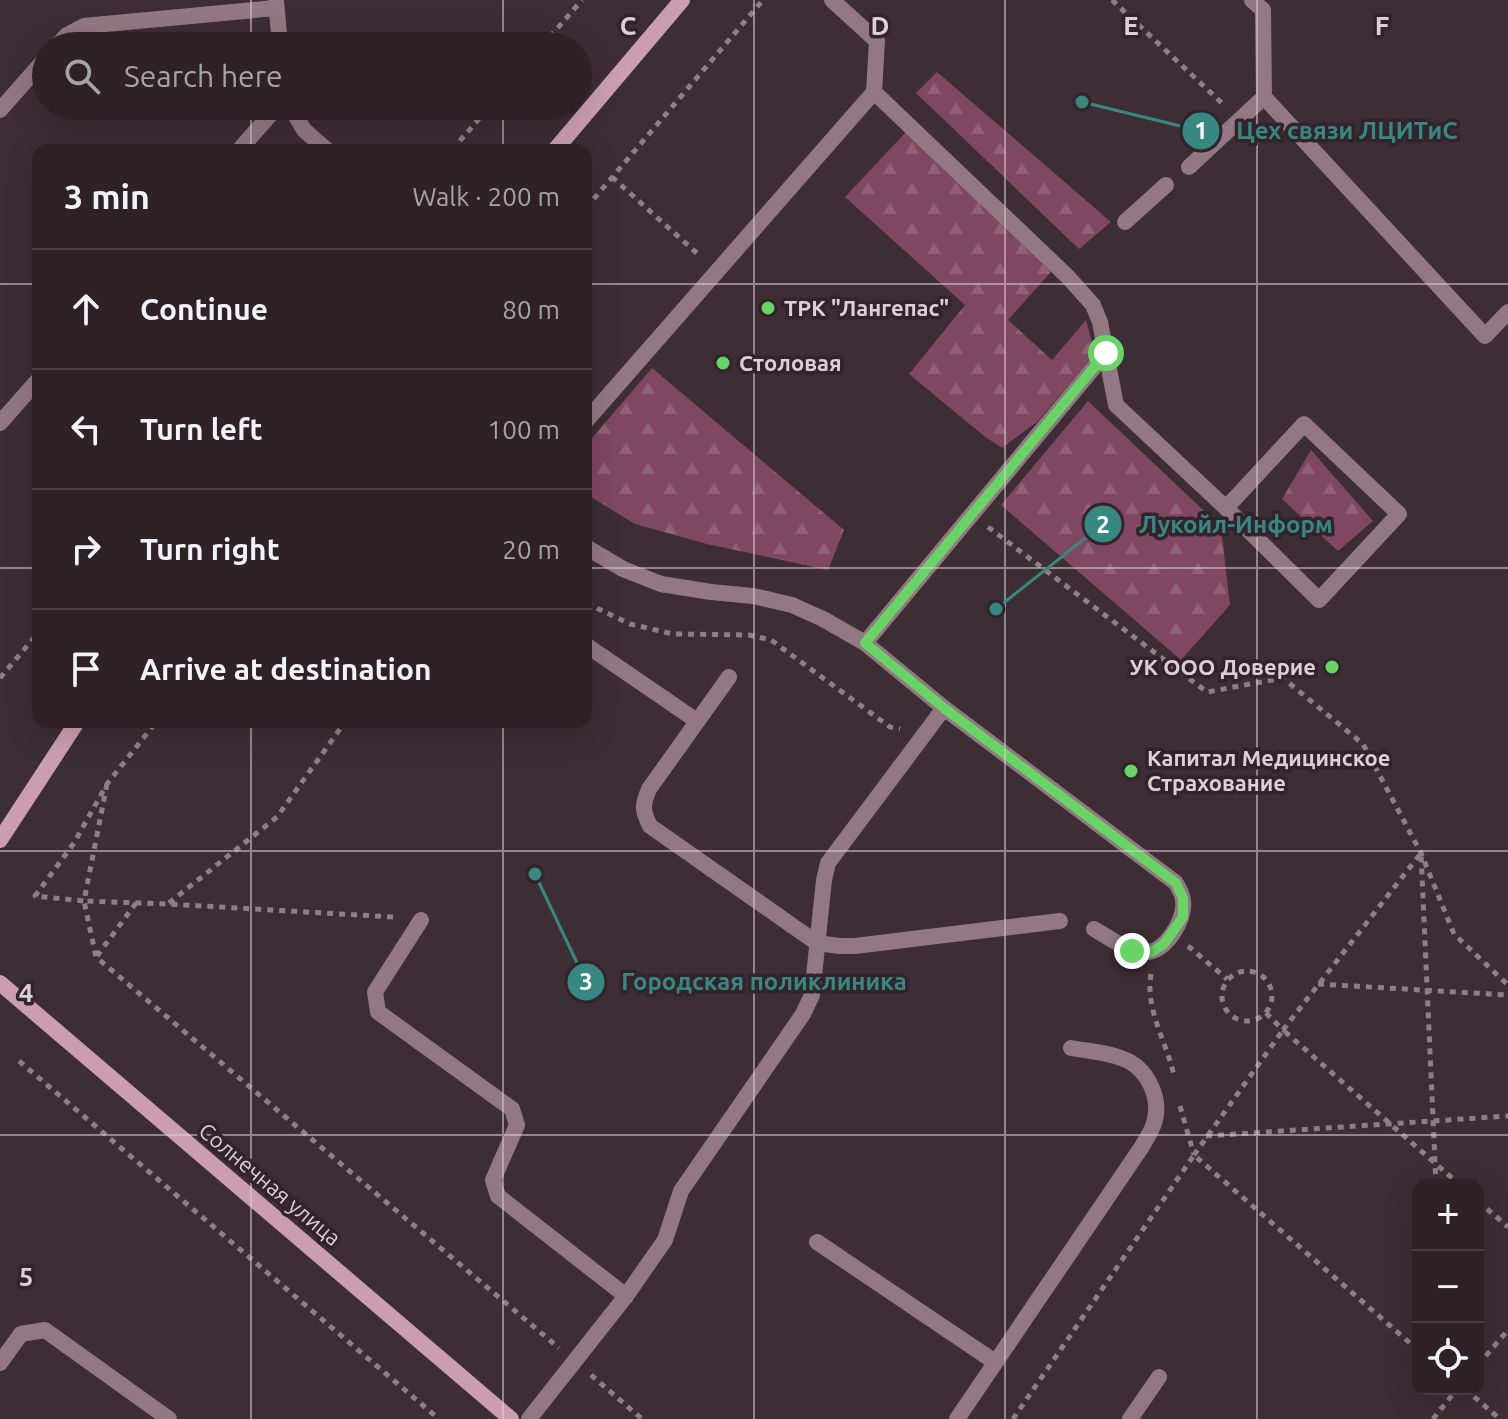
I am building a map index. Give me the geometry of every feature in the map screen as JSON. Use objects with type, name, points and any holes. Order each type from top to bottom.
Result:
[{"type":"street","points":[[592,106],[682,0]]},
{"type":"street","points":[[592,414],[874,92],[877,41],[832,0]]},
{"type":"street","points":[[1252,0],[1263,10],[1264,97],[1485,336],[1508,312]]},
{"type":"street","points":[[73,32],[84,26],[276,4],[279,32]]},
{"type":"street","points":[[0,110],[32,74]]},
{"type":"street","points":[[874,92],[1068,277],[1093,305],[1100,322],[1116,405],[1319,600],[1399,514],[1304,424],[1226,508]]},
{"type":"street","points":[[1189,167],[1264,97]]},
{"type":"street","points":[[244,144],[266,120]]},
{"type":"street","points":[[298,120],[304,130],[320,144]]},
{"type":"street","points":[[560,144],[580,120]]},
{"type":"street","points":[[1125,222],[1166,185]]},
{"type":"street","points":[[865,643],[1106,353]]},
{"type":"street","points":[[0,423],[32,387]]},
{"type":"street","points":[[592,551],[623,569],[661,584],[753,596],[792,605],[865,643],[944,708],[1176,883],[1183,898],[1183,917],[1164,944],[1150,953],[1132,951],[1094,929]]},
{"type":"street","points":[[592,649],[697,721]]},
{"type":"street","points":[[729,677],[649,789],[643,812],[650,826],[817,943],[855,946],[1060,921]]},
{"type":"street","points":[[529,1419],[626,1296],[665,1240],[681,1191],[803,1014],[812,995],[828,863],[944,708]]},
{"type":"street","points":[[0,840],[73,728]]},
{"type":"street","points":[[421,920],[375,992],[378,1012],[512,1109],[517,1125],[493,1180],[498,1196],[626,1296]]},
{"type":"street","name":"Солнечная улица","points":[[0,983],[511,1419]]},
{"type":"street","points":[[957,1419],[1141,1148],[1154,1124],[1156,1105],[1152,1085],[1143,1072],[1123,1058],[1071,1048]]},
{"type":"street","points":[[817,1242],[995,1362]]},
{"type":"street","points":[[0,1363],[21,1334],[45,1330],[169,1419]]},
{"type":"street","points":[[1130,1419],[1159,1377]]},
{"type":"path","points":[[554,32],[582,0]]},
{"type":"path","points":[[592,201],[763,0]]},
{"type":"path","points":[[1112,0],[1240,120]]},
{"type":"path","points":[[457,144],[478,120]]},
{"type":"path","points":[[612,177],[717,271]]},
{"type":"path","points":[[971,515],[1207,692],[1283,678],[1363,744],[1421,853],[1454,934],[1508,985]]},
{"type":"path","points":[[592,606],[630,624],[673,634],[749,635],[771,640],[890,727],[910,732]]},
{"type":"path","points":[[0,678],[32,640]]},
{"type":"path","points":[[151,728],[107,784],[74,843],[35,896],[393,917]]},
{"type":"path","points":[[168,904],[277,817],[341,728]]},
{"type":"path","points":[[107,784],[84,901],[96,957],[642,1419]]},
{"type":"path","points":[[1013,1419],[1206,1136],[1283,1030],[1421,853]]},
{"type":"path","points":[[1421,853],[1436,1179]]},
{"type":"path","points":[[96,957],[136,903]]},
{"type":"path","points":[[1172,933],[1227,979]]},
{"type":"path","points":[[1156,949],[1149,984],[1153,1016],[1175,1083]]},
{"type":"path","points":[[1252,970],[1264,976],[1271,988],[1272,1001],[1266,1013],[1254,1020],[1241,1021],[1230,1015],[1223,1004],[1221,991],[1227,979],[1238,971],[1252,970]]},
{"type":"path","points":[[1318,984],[1508,995]]},
{"type":"path","points":[[1266,1013],[1453,1179]]},
{"type":"path","points":[[19,1061],[439,1419]]},
{"type":"path","points":[[1179,1097],[1194,1155],[1412,1345]]},
{"type":"path","points":[[1206,1136],[1508,1116]]},
{"type":"path","points":[[1484,1206],[1508,1227]]},
{"type":"path","points":[[1484,1358],[1508,1330]]},
{"type":"path","points":[[1433,1419],[1452,1395]]},
{"type":"path","points":[[1472,1395],[1500,1419]]},
{"type":"green space","points":[[937,72],[1111,222],[1079,249],[916,93]]},
{"type":"green space","points":[[906,132],[1051,272],[1008,320],[1052,360],[1086,320],[1095,354],[1037,422],[1002,448],[909,374],[965,305],[845,197]]},
{"type":"green space","points":[[652,368],[844,530],[828,570],[707,544],[635,524],[592,498],[592,438]]},
{"type":"green space","points":[[1088,401],[1221,527],[1230,605],[1181,660],[1001,505]]},
{"type":"green space","points":[[1311,450],[1373,521],[1338,551],[1282,499]]},
{"type":"place","name":"Цех связи ЛЦИТиС","points":[[1082,102]]},
{"type":"place","name":"ТРК \"Лангепас\"","points":[[768,308]]},
{"type":"place","name":"Столовая","points":[[723,363]]},
{"type":"place","name":"Лукойл-Информ","points":[[996,609]]},
{"type":"place","name":"УК ООО Доверие","points":[[1332,667]]},
{"type":"place","name":"Капитал Медицинское Страхование","points":[[1131,771]]},
{"type":"place","name":"Городская поликлиника","points":[[535,874]]},
{"type":"route","points":[[1106,353],[865,643],[944,708],[1176,883],[1183,898],[1183,917],[1164,944],[1150,953],[1132,951]]}]
